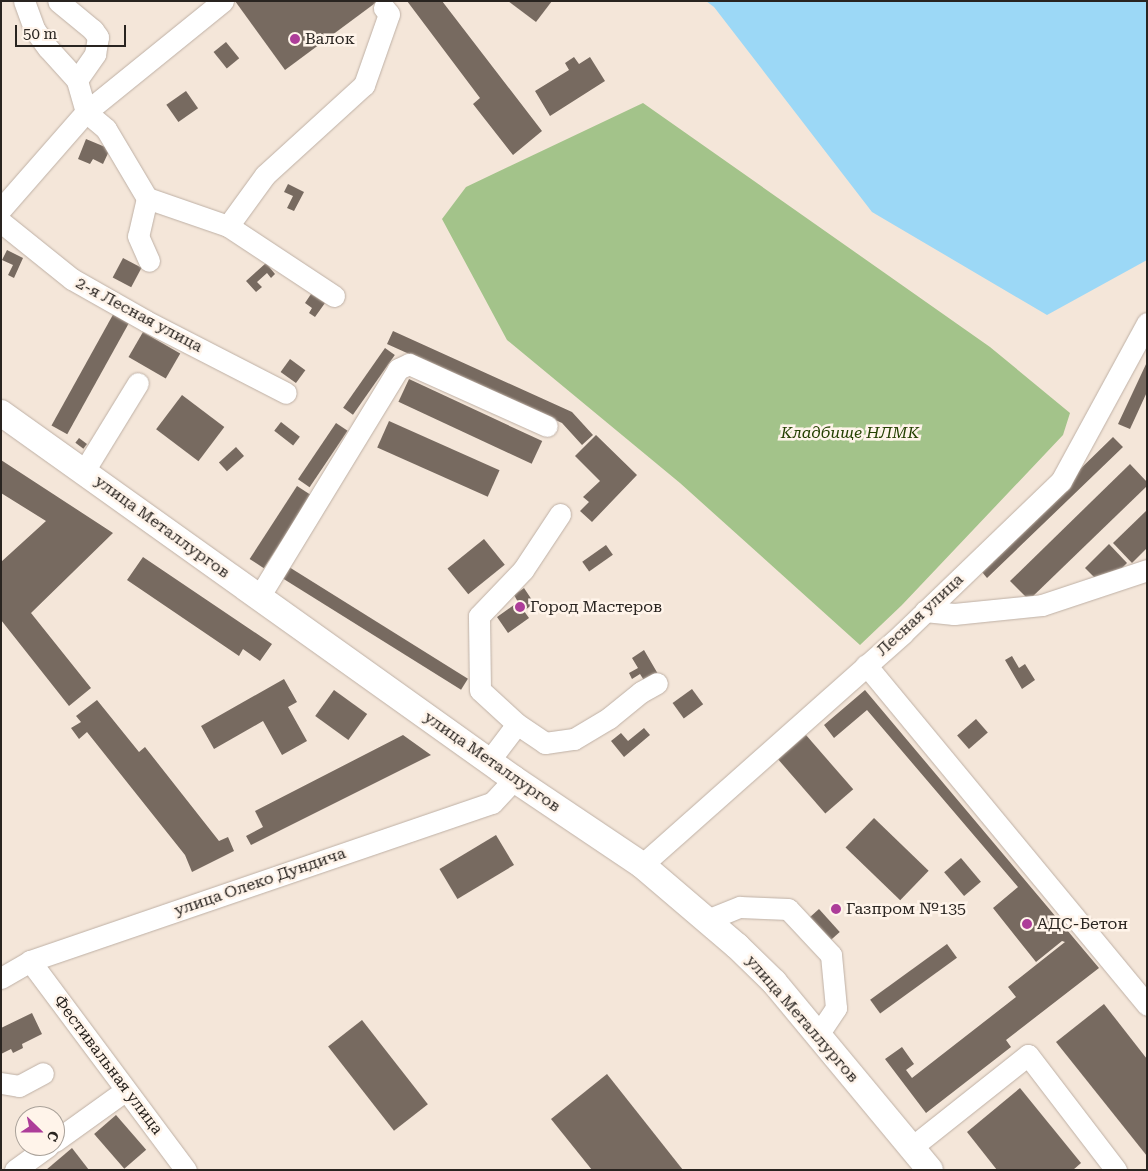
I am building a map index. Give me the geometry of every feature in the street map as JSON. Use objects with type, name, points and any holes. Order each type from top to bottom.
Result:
[{"type":"main road","name":"улица Металлургов","points":[[1,413],[514,779],[642,865],[707,920],[774,982],[930,1170]]},
{"type":"street","points":[[24,1],[34,29],[48,48],[77,80],[86,112],[106,128],[147,198],[228,226],[334,296]]},
{"type":"street","points":[[58,1],[93,30],[98,37],[95,54],[77,80]]},
{"type":"street","points":[[1,209],[86,112],[223,1]]},
{"type":"street","points":[[228,226],[266,175],[364,85],[389,14],[384,8]]},
{"type":"street","points":[[147,198],[138,236],[148,261]]},
{"type":"street","name":"2-я Лесная улица","points":[[1,222],[72,279],[146,321],[286,394]]},
{"type":"street","name":"Лесная улица","points":[[642,865],[925,611],[1061,481],[1147,323]]},
{"type":"street","points":[[259,597],[398,369],[409,364],[547,426]]},
{"type":"street","points":[[84,471],[138,383]]},
{"type":"street","points":[[560,514],[523,570],[479,616],[480,690],[516,724],[545,743],[574,739],[609,718],[641,692],[657,683]]},
{"type":"street","points":[[925,611],[954,614],[1042,605],[1147,570]]},
{"type":"street","points":[[866,665],[1147,1005]]},
{"type":"street","points":[[489,761],[516,724]]},
{"type":"street","name":"улица Олеко Дундича","points":[[1,978],[30,961],[492,803],[514,779]]},
{"type":"street","points":[[707,920],[740,906],[788,910],[831,955],[836,1008],[818,1034]]},
{"type":"street","name":"Фестивальная улица","points":[[30,961],[186,1170]]},
{"type":"street","points":[[912,1147],[1028,1055],[1116,1170]]},
{"type":"street","points":[[1,1083],[19,1086],[43,1073]]},
{"type":"street","points":[[65,1134],[126,1090]]},
{"type":"street","points":[[16,1170],[35,1156]]},
{"type":"green space","name":"Кладбище НЛМК","points":[[643,103],[990,347],[1070,413],[1063,435],[902,605],[860,645],[680,483],[507,340],[442,219],[466,187]]},
{"type":"water","points":[[706,1],[1147,1],[1147,260],[1047,315],[872,212],[714,7]]},
{"type":"building","name":"Валок","points":[[235,1],[378,1],[285,70]]},
{"type":"building","points":[[407,1],[442,1],[542,131],[513,155],[473,104],[480,98]]},
{"type":"building","points":[[508,1],[552,1],[536,22]]},
{"type":"building","points":[[226,42],[239,58],[227,68],[214,52]]},
{"type":"building","points":[[574,57],[579,64],[590,57],[605,81],[550,116],[535,91],[569,70],[565,63]]},
{"type":"building","points":[[186,91],[198,108],[178,122],[166,105]]},
{"type":"building","points":[[86,139],[110,149],[103,164],[93,159],[90,164],[78,159]]},
{"type":"building","points":[[288,184],[304,192],[294,211],[287,208],[293,196],[284,192]]},
{"type":"building","points":[[7,250],[23,258],[14,278],[8,275],[13,265],[2,260]]},
{"type":"building","points":[[123,258],[142,268],[131,287],[113,277]]},
{"type":"building","points":[[266,263],[275,274],[271,278],[267,273],[257,282],[262,287],[256,292],[246,281]]},
{"type":"building","points":[[311,294],[325,303],[315,317],[309,313],[312,308],[305,303]]},
{"type":"building","points":[[115,311],[131,320],[67,434],[51,426]]},
{"type":"building","points":[[393,331],[572,412],[593,435],[582,445],[562,423],[387,344]]},
{"type":"building","points":[[143,332],[180,354],[166,379],[128,357]]},
{"type":"building","points":[[385,348],[395,355],[353,415],[343,408]]},
{"type":"building","points":[[290,359],[305,370],[296,383],[281,372]]},
{"type":"building","points":[[1147,362],[1147,392],[1130,429],[1118,424]]},
{"type":"building","points":[[409,379],[542,441],[532,464],[398,402]]},
{"type":"building","points":[[182,395],[224,427],[198,461],[156,429]]},
{"type":"building","points":[[389,421],[500,470],[488,497],[377,447]]},
{"type":"building","points":[[281,422],[300,437],[293,445],[274,431]]},
{"type":"building","points":[[336,423],[348,431],[310,487],[298,479]]},
{"type":"building","points":[[596,435],[637,475],[592,522],[580,511],[589,502],[583,497],[600,481],[575,456]]},
{"type":"building","points":[[1113,437],[1123,447],[987,578],[982,572],[993,562],[989,558]]},
{"type":"building","points":[[79,438],[87,444],[83,449],[75,443]]},
{"type":"building","points":[[236,447],[244,456],[227,471],[219,462]]},
{"type":"building","points":[[1,460],[113,533],[31,613],[91,688],[69,706],[1,620],[1,562],[46,521],[1,493]]},
{"type":"building","points":[[1130,464],[1147,482],[1147,486],[1029,600],[1010,581]]},
{"type":"building","points":[[297,486],[311,495],[264,568],[250,559]]},
{"type":"building","points":[[1147,510],[1147,548],[1132,563],[1113,543]]},
{"type":"building","points":[[484,539],[505,565],[468,594],[447,569]]},
{"type":"building","points":[[1109,544],[1127,563],[1118,572],[1096,579],[1085,568]]},
{"type":"building","points":[[606,545],[613,555],[589,571],[582,562]]},
{"type":"building","points":[[143,557],[272,644],[260,661],[243,649],[239,656],[127,580]]},
{"type":"building","points":[[289,567],[468,679],[461,690],[282,578]]},
{"type":"building","name":"Город Мастеров","points":[[524,588],[534,603],[524,611],[529,618],[508,633],[497,617],[518,602],[514,595]]},
{"type":"building","points":[[644,650],[658,674],[645,682],[640,674],[632,679],[629,673],[638,668],[632,658]]},
{"type":"building","points":[[1012,656],[1019,668],[1025,664],[1035,680],[1022,689],[1005,660]]},
{"type":"building","points":[[284,679],[297,702],[288,707],[307,741],[282,755],[263,721],[214,749],[201,726]]},
{"type":"building","points":[[692,689],[703,704],[684,718],[673,703]]},
{"type":"building","points":[[334,690],[367,714],[348,740],[315,716]]},
{"type":"building","points":[[865,690],[1099,968],[1006,1040],[1011,1047],[926,1113],[885,1059],[902,1047],[914,1064],[906,1070],[912,1078],[1016,997],[1008,987],[1065,942],[1062,941],[1036,962],[993,908],[1018,887],[867,710],[834,738],[824,725]]},
{"type":"building","points":[[97,700],[139,752],[145,747],[219,841],[228,837],[234,851],[192,872],[185,855],[87,732],[79,739],[71,728],[81,722],[76,716]]},
{"type":"building","points":[[976,719],[988,733],[969,749],[957,735]]},
{"type":"building","points":[[644,728],[650,735],[624,757],[611,741],[621,733],[628,741]]},
{"type":"building","points":[[403,735],[431,755],[251,845],[246,836],[263,827],[255,811]]},
{"type":"building","points":[[806,735],[853,789],[825,814],[778,759]]},
{"type":"building","points":[[874,818],[929,871],[900,900],[846,847]]},
{"type":"building","points":[[496,835],[514,865],[457,899],[439,869]]},
{"type":"building","points":[[961,858],[981,882],[964,896],[944,872]]},
{"type":"building","points":[[819,909],[840,932],[826,944],[806,921]]},
{"type":"building","points":[[947,944],[957,958],[880,1014],[870,1000]]},
{"type":"building","points":[[1104,1004],[1147,1059],[1147,1156],[1056,1042]]},
{"type":"building","points":[[32,1013],[42,1034],[22,1044],[23,1048],[13,1053],[11,1049],[1,1054],[1,1028]]},
{"type":"building","points":[[362,1020],[428,1104],[394,1131],[328,1046]]},
{"type":"building","points":[[607,1074],[683,1170],[592,1170],[551,1119]]},
{"type":"building","points":[[1020,1088],[1081,1163],[1073,1170],[997,1170],[967,1132]]},
{"type":"building","points":[[116,1115],[146,1150],[124,1169],[94,1134]]},
{"type":"building","points":[[72,1148],[89,1170],[46,1170],[65,1156]]},
{"type":"place","name":"Валок","points":[[295,39]]},
{"type":"place","name":"Город Мастеров","points":[[520,607]]},
{"type":"place","name":"Газпром №135","points":[[836,909]]},
{"type":"place","name":"АДС-Бетон","points":[[1027,924]]}]
